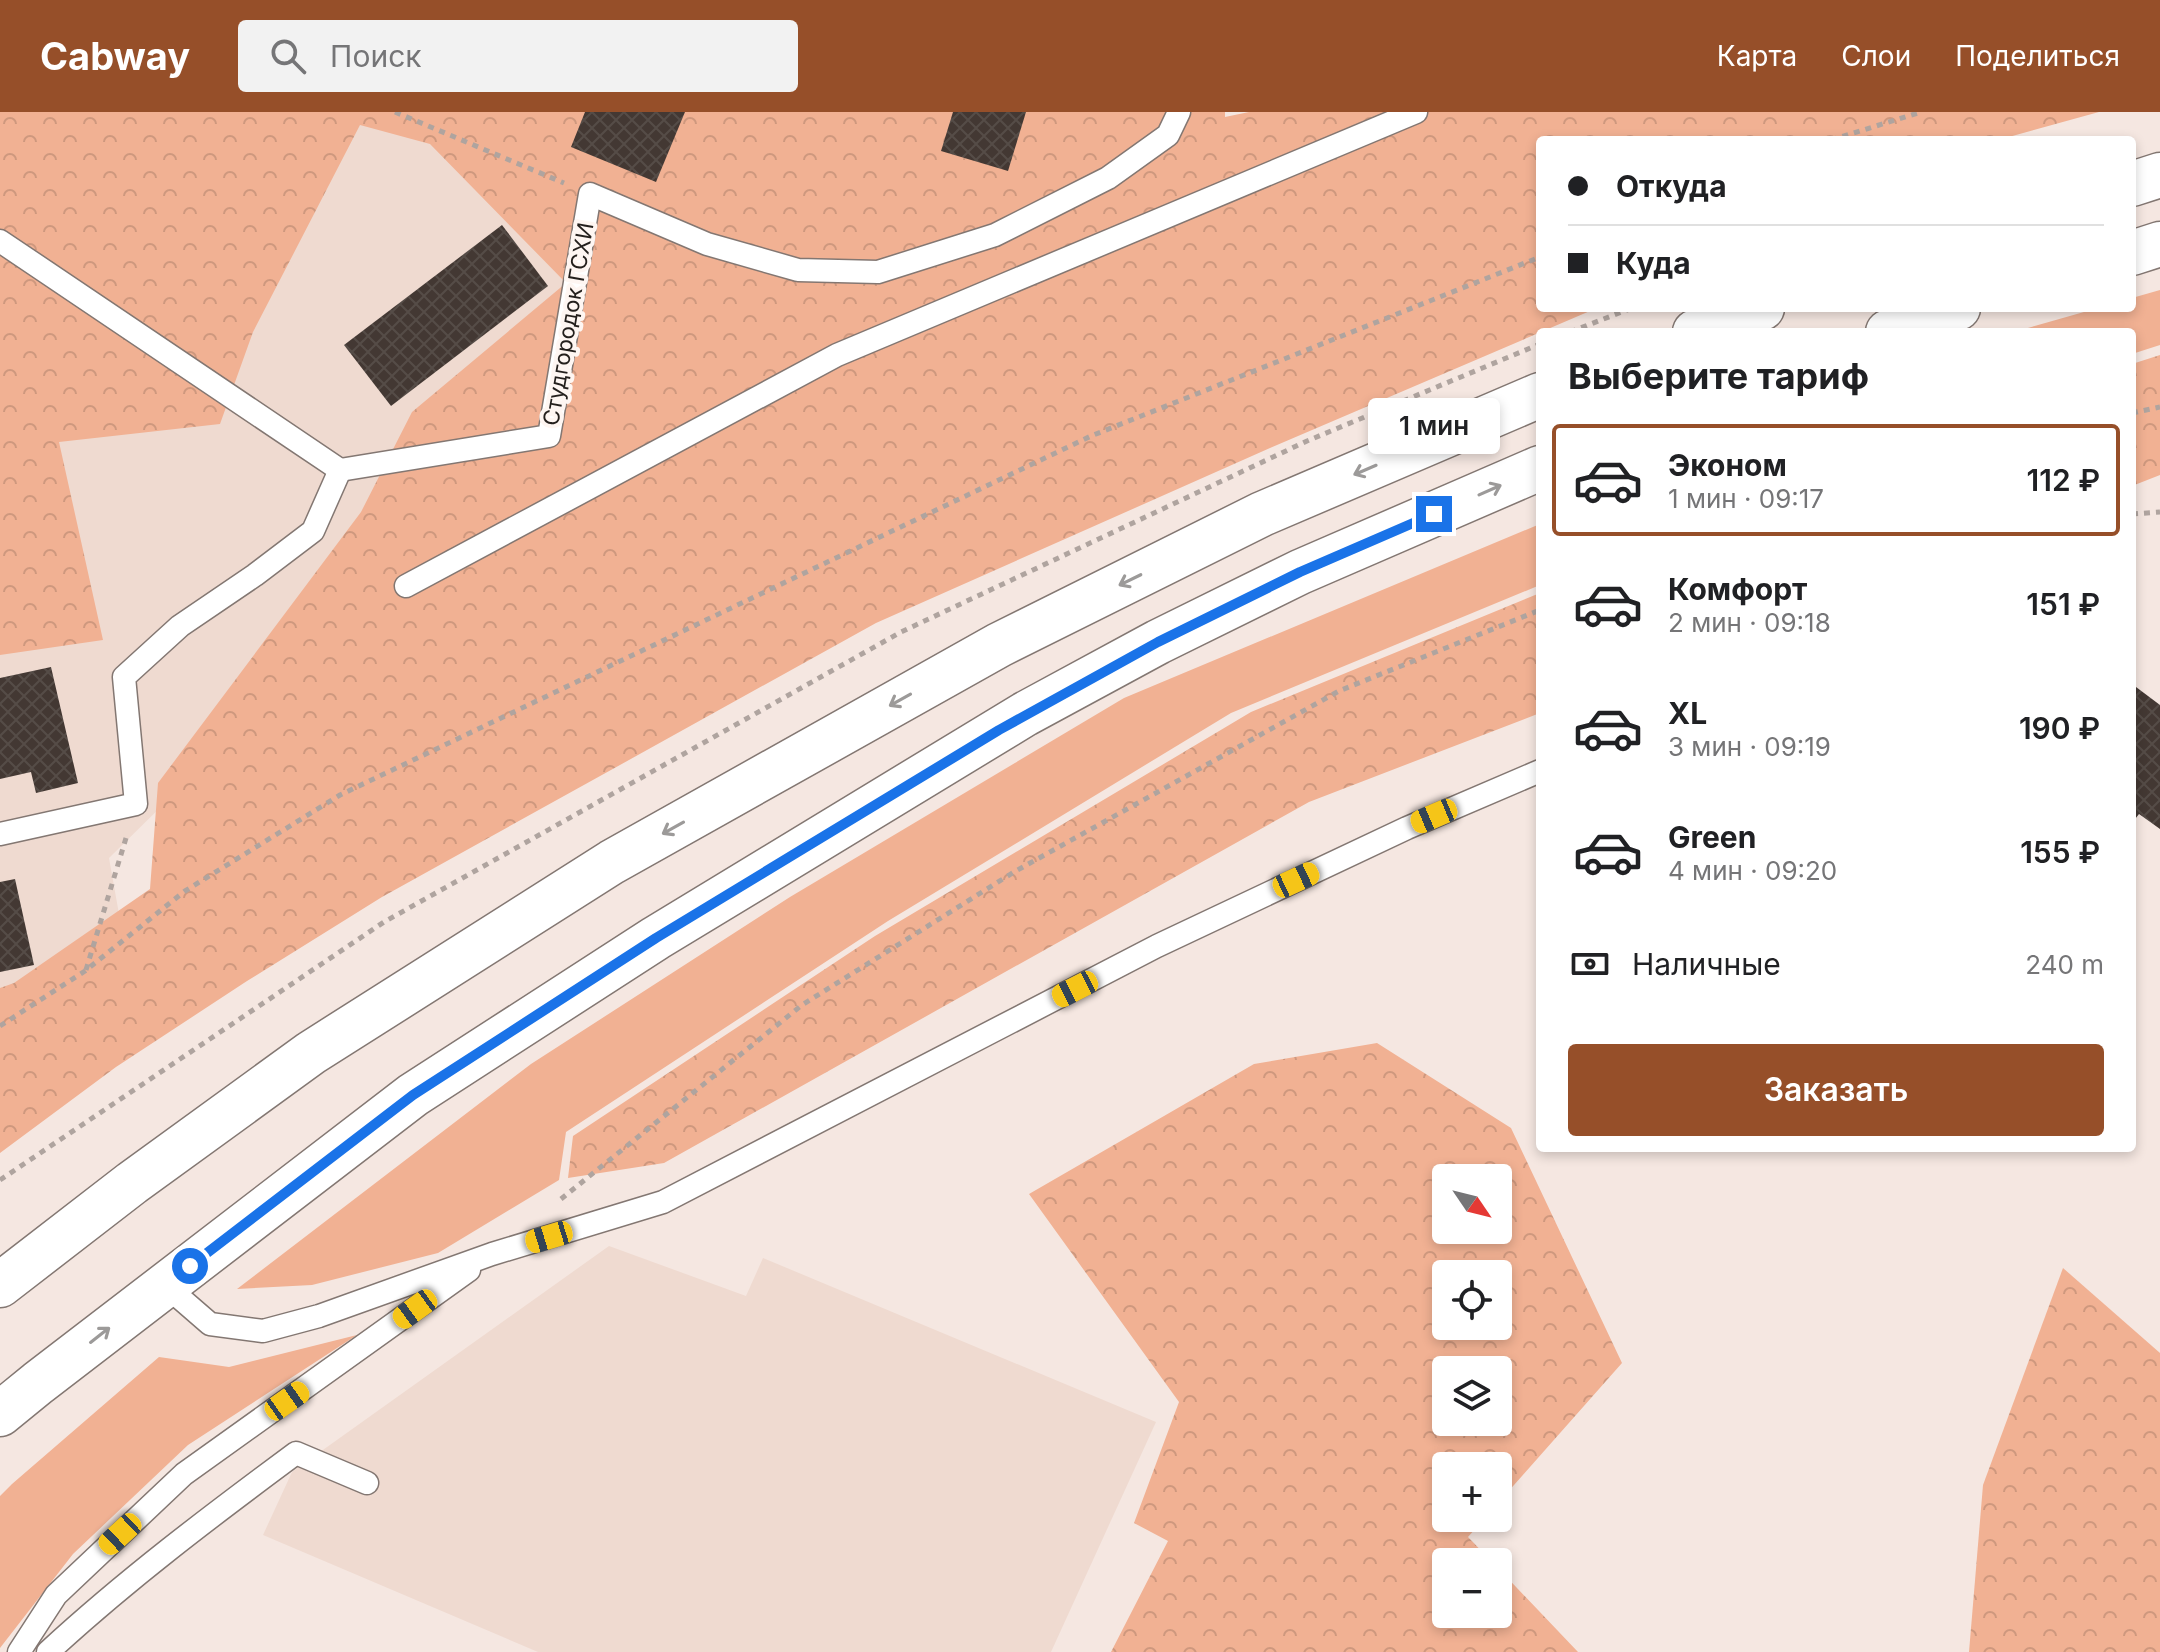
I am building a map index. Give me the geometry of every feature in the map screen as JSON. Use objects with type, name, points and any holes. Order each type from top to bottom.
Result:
[{"type":"main road","points":[[2136,183],[2160,175]]},
{"type":"main road","points":[[2136,252],[2160,244]]},
{"type":"main road","points":[[1706,328],[1751,312]]},
{"type":"main road","points":[[1900,328],[1946,312]]},
{"type":"main road","points":[[0,1285],[132,1183],[311,1053],[612,862],[985,652],[1262,514],[1536,397]]},
{"type":"main road","points":[[0,1414],[413,1095],[656,938],[1025,714],[1158,642],[1300,572],[1536,470]]},
{"type":"main road","points":[[0,1247],[132,1183]]},
{"type":"main road","points":[[0,1430],[38,1383]]},
{"type":"lane","name":"Студгородок ГСХИ","points":[[340,470],[549,436],[590,194],[707,244],[798,270],[878,272],[995,235],[1108,178],[1168,135],[1179,112]]},
{"type":"lane","points":[[406,586],[837,355],[1416,112]]},
{"type":"lane","points":[[0,241],[340,470],[313,531],[180,626],[124,677],[136,804],[0,834]]},
{"type":"lane","points":[[165,1285],[210,1324],[263,1331],[319,1316],[492,1254],[663,1202],[1157,946],[1407,828],[1536,773]]},
{"type":"lane","points":[[19,1652],[56,1595],[184,1474],[492,1254]]},
{"type":"lane","points":[[48,1652],[194,1528],[296,1453],[367,1483]]},
{"type":"path","points":[[395,112],[590,194]]},
{"type":"path","points":[[1844,136],[1921,112]]},
{"type":"path","points":[[0,1026],[85,971],[185,891],[340,795],[1091,436],[1536,259]]},
{"type":"path","points":[[1580,328],[1622,312]]},
{"type":"path","points":[[2136,412],[2160,407]]},
{"type":"path","points":[[2136,514],[2160,512]]},
{"type":"path","points":[[554,1205],[802,1005],[1014,872],[1339,691],[1536,612]]},
{"type":"path","points":[[85,971],[136,804]]},
{"type":"shaded area","points":[[0,112],[1209,112],[452,520],[109,858],[124,942],[0,1012]]},
{"type":"shaded area","points":[[609,1246],[746,1296],[763,1258],[1156,1422],[1051,1652],[538,1652],[263,1535],[292,1472]]},
{"type":"green space","points":[[0,112],[1225,112],[1225,117],[1249,112],[2099,112],[2012,136],[1536,136],[1536,312],[1588,312],[1550,328],[1536,328],[1536,334],[876,623],[382,897],[116,1067],[0,1153],[0,988],[14,983],[150,889],[158,783],[361,512],[412,412],[566,283],[430,144],[360,125],[253,332],[220,424],[59,442],[103,640],[0,655]]},
{"type":"green space","points":[[2160,290],[2160,345],[2136,353],[2136,328],[2028,328],[2084,312],[2136,312],[2136,297]]},
{"type":"green space","points":[[2160,355],[2160,475],[2136,484],[2136,363]]},
{"type":"green space","points":[[1536,526],[1536,587],[1231,713],[888,921],[566,1132],[559,1180],[438,1253],[312,1285],[237,1289],[531,1064],[790,897],[1124,698]]},
{"type":"green space","points":[[1536,595],[1536,715],[1309,802],[664,1163],[568,1178],[573,1136],[875,936],[1251,712]]},
{"type":"green space","points":[[1377,1043],[1511,1128],[1622,1363],[1512,1487],[1512,1452],[1432,1452],[1432,1532],[1472,1532],[1468,1537],[1479,1548],[1432,1548],[1432,1628],[1512,1628],[1512,1583],[1578,1652],[1111,1652],[1168,1541],[1134,1523],[1179,1402],[1029,1194],[1254,1064]]},
{"type":"green space","points":[[2063,1268],[2160,1353],[2160,1652],[1969,1652],[1983,1485]]},
{"type":"green space","points":[[357,1335],[188,1445],[73,1554],[0,1648],[0,1496],[12,1484],[159,1357],[229,1367]]},
{"type":"building","points":[[585,112],[685,112],[656,182],[571,147]]},
{"type":"building","points":[[953,112],[1026,112],[1008,171],[941,151]]},
{"type":"building","points":[[502,225],[548,286],[391,406],[344,345]]},
{"type":"building","points":[[51,667],[78,783],[36,793],[31,772],[0,779],[0,678]]},
{"type":"building","points":[[2136,687],[2160,705],[2160,829],[2139,814],[2136,818]]},
{"type":"building","points":[[15,879],[34,965],[0,972],[0,882]]},
{"type":"route","points":[[190,1266],[413,1095],[656,938],[1025,714],[1158,642],[1300,572],[1434,514]]}]
